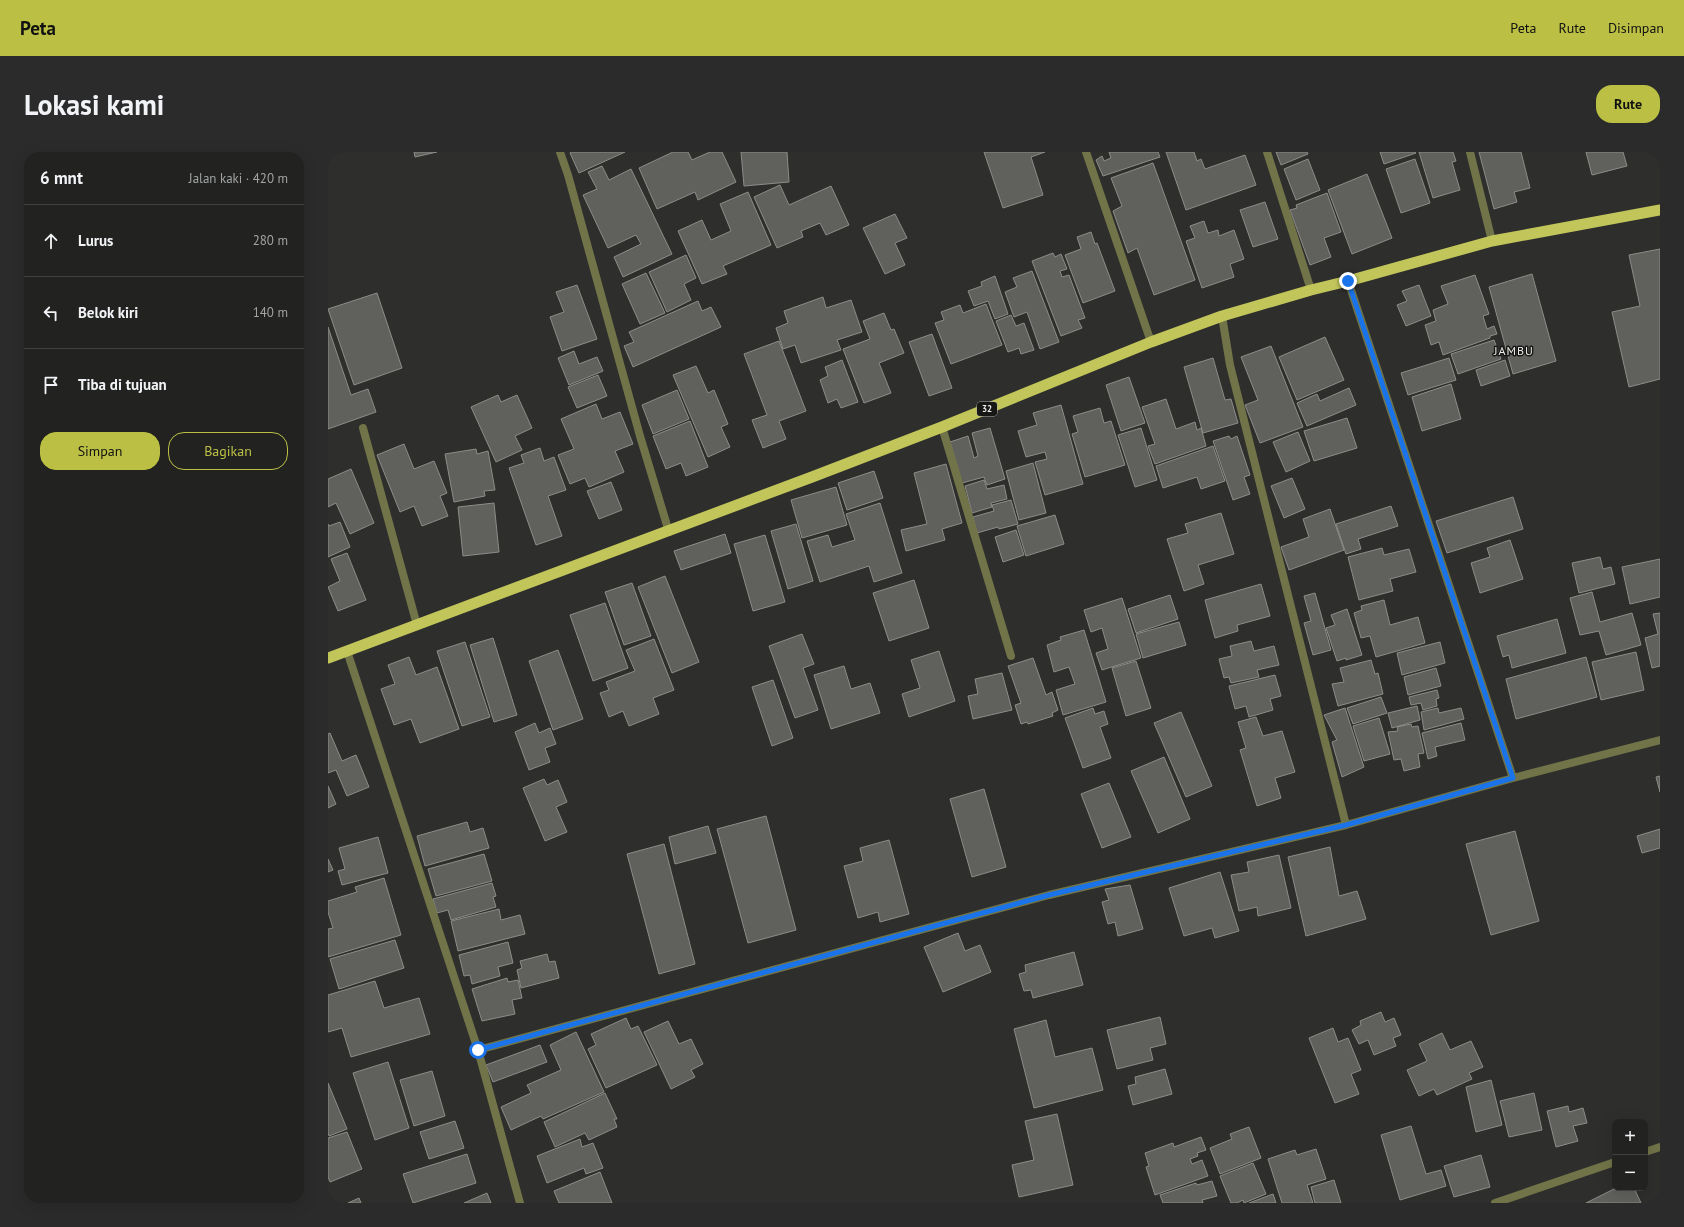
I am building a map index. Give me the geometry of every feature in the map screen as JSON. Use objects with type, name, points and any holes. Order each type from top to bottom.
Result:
[{"type":"highway","name":"32","points":[[328,658],[669,532],[942,427],[1151,342],[1222,316],[1311,290],[1492,241],[1660,210]]},
{"type":"street","points":[[560,152],[568,175],[640,436],[669,532]]},
{"type":"street","points":[[1086,152],[1151,342]]},
{"type":"street","points":[[1267,152],[1311,290]]},
{"type":"street","points":[[1470,152],[1492,241]]},
{"type":"street","points":[[1348,281],[1513,778]]},
{"type":"street","points":[[1222,316],[1230,365],[1346,825]]},
{"type":"street","points":[[942,427],[1011,656]]},
{"type":"street","points":[[364,428],[417,625]]},
{"type":"street","points":[[347,650],[478,1050],[520,1203]]},
{"type":"street","points":[[478,1050],[1049,895],[1346,825],[1513,778],[1660,740]]},
{"type":"street","points":[[1648,1151],[1660,1147]]},
{"type":"street","points":[[1495,1203],[1612,1163]]},
{"type":"building","points":[[414,152],[437,152],[415,157]]},
{"type":"building","points":[[625,152],[579,173],[570,153]]},
{"type":"building","points":[[673,152],[688,152],[692,160],[710,152],[722,152],[736,182],[698,200],[695,192],[657,209],[639,168]]},
{"type":"building","points":[[741,152],[787,152],[789,182],[744,186]]},
{"type":"building","points":[[984,152],[1045,152],[1031,157],[1043,195],[1003,208]]},
{"type":"building","points":[[1109,152],[1158,152],[1160,157],[1103,176],[1096,160],[1102,156],[1104,161],[1111,158]]},
{"type":"building","points":[[1166,152],[1194,152],[1197,161],[1201,159],[1205,169],[1245,155],[1256,185],[1186,210]]},
{"type":"building","points":[[1276,152],[1307,152],[1308,154],[1281,165]]},
{"type":"building","points":[[1380,152],[1415,152],[1416,153],[1384,164]]},
{"type":"building","points":[[1419,152],[1453,152],[1456,161],[1452,162],[1460,190],[1433,198]]},
{"type":"building","points":[[1479,152],[1521,152],[1530,188],[1514,192],[1517,202],[1494,209]]},
{"type":"building","points":[[1586,152],[1623,152],[1627,166],[1592,175]]},
{"type":"building","points":[[1308,159],[1320,190],[1296,200],[1284,169]]},
{"type":"building","points":[[1415,159],[1430,203],[1401,213],[1386,169]]},
{"type":"building","points":[[1153,163],[1195,280],[1154,295],[1137,248],[1128,253],[1113,211],[1122,206],[1111,178]]},
{"type":"building","points":[[602,166],[609,180],[631,169],[672,254],[623,277],[614,257],[641,244],[636,235],[608,248],[583,195],[597,189],[588,172]]},
{"type":"building","points":[[1367,174],[1392,238],[1352,254],[1328,190]]},
{"type":"building","points":[[780,185],[789,205],[831,186],[849,225],[826,235],[820,223],[801,231],[803,237],[777,248],[754,197]]},
{"type":"building","points":[[748,192],[771,245],[723,266],[727,274],[702,284],[678,231],[702,220],[711,240],[731,231],[720,204]]},
{"type":"building","points":[[1327,193],[1341,232],[1324,238],[1331,257],[1310,265],[1290,210],[1297,208],[1296,205]]},
{"type":"building","points":[[1265,202],[1278,239],[1253,247],[1240,210]]},
{"type":"building","points":[[895,214],[907,238],[895,243],[905,265],[885,274],[863,228]]},
{"type":"building","points":[[1204,221],[1208,233],[1218,230],[1219,236],[1234,230],[1244,259],[1230,264],[1234,277],[1202,288],[1186,241],[1195,238],[1190,226]]},
{"type":"building","points":[[1091,232],[1095,244],[1097,243],[1115,291],[1083,303],[1065,255],[1081,249],[1077,237]]},
{"type":"building","points":[[1660,249],[1660,379],[1629,387],[1612,312],[1640,306],[1629,255]]},
{"type":"building","points":[[1053,253],[1055,257],[1061,254],[1067,269],[1060,271],[1062,277],[1069,275],[1085,318],[1078,320],[1082,328],[1061,336],[1032,261]]},
{"type":"building","points":[[686,255],[696,278],[684,284],[691,300],[667,312],[649,272]]},
{"type":"building","points":[[1032,271],[1059,342],[1040,349],[1027,312],[1014,317],[1005,292],[1017,287],[1013,278]]},
{"type":"building","points":[[646,273],[665,313],[640,324],[622,284]]},
{"type":"building","points":[[1532,274],[1556,361],[1513,374],[1489,287]]},
{"type":"building","points":[[1475,275],[1489,314],[1483,316],[1487,329],[1494,326],[1497,334],[1443,355],[1439,342],[1431,345],[1425,325],[1436,321],[1433,310],[1448,304],[1441,286]]},
{"type":"building","points":[[995,276],[1008,314],[995,319],[988,301],[974,306],[968,291],[982,286],[981,282]]},
{"type":"building","points":[[577,285],[597,339],[562,351],[550,317],[564,312],[556,292]]},
{"type":"building","points":[[1419,285],[1431,316],[1406,326],[1397,305],[1407,301],[1402,291]]},
{"type":"building","points":[[377,293],[402,368],[354,385],[328,309]]},
{"type":"building","points":[[823,297],[826,308],[851,300],[862,332],[837,340],[841,350],[801,363],[795,345],[783,349],[776,328],[788,323],[784,311]]},
{"type":"building","points":[[698,301],[702,311],[711,307],[721,327],[633,367],[624,346],[634,342],[629,332]]},
{"type":"building","points":[[986,304],[1002,345],[951,364],[935,323],[944,320],[941,312],[960,305],[963,313]]},
{"type":"building","points":[[884,313],[891,330],[894,329],[904,353],[879,363],[891,393],[864,403],[843,349],[870,339],[863,321]]},
{"type":"building","points":[[1011,315],[1016,326],[1024,323],[1034,350],[1021,354],[1019,348],[1008,352],[996,321]]},
{"type":"building","points":[[328,327],[351,395],[368,389],[376,412],[328,429]]},
{"type":"building","points":[[932,334],[952,388],[929,396],[909,342]]},
{"type":"building","points":[[1325,337],[1344,380],[1297,400],[1279,357]]},
{"type":"building","points":[[1494,340],[1501,359],[1458,374],[1451,354]]},
{"type":"building","points":[[779,341],[806,411],[779,421],[786,439],[763,448],[752,420],[767,415],[744,354]]},
{"type":"building","points":[[1271,346],[1303,427],[1260,443],[1245,405],[1258,400],[1241,357]]},
{"type":"building","points":[[574,351],[579,364],[597,357],[603,371],[569,385],[558,358]]},
{"type":"building","points":[[1213,358],[1225,400],[1231,399],[1238,423],[1203,433],[1184,367]]},
{"type":"building","points":[[1449,358],[1456,380],[1408,395],[1401,373]]},
{"type":"building","points":[[842,360],[858,402],[841,408],[837,399],[828,403],[820,380],[828,376],[825,367]]},
{"type":"building","points":[[1505,360],[1510,376],[1481,386],[1476,370]]},
{"type":"building","points":[[696,366],[708,393],[714,390],[728,424],[721,427],[730,447],[708,457],[673,375]]},
{"type":"building","points":[[598,375],[607,396],[577,408],[568,387]]},
{"type":"building","points":[[1129,377],[1145,423],[1121,431],[1106,385]]},
{"type":"building","points":[[1451,384],[1461,419],[1422,431],[1412,397]]},
{"type":"building","points":[[1349,388],[1356,405],[1307,426],[1297,403],[1317,394],[1320,401]]},
{"type":"building","points":[[677,390],[689,419],[653,434],[642,405]]},
{"type":"building","points":[[498,395],[501,402],[517,395],[532,428],[515,436],[522,450],[496,462],[471,407]]},
{"type":"building","points":[[1166,399],[1176,429],[1195,422],[1197,430],[1201,428],[1206,446],[1155,464],[1148,446],[1155,444],[1142,407]]},
{"type":"building","points":[[596,404],[602,419],[620,412],[633,444],[615,451],[624,472],[589,487],[585,478],[570,484],[558,455],[574,449],[561,419]]},
{"type":"building","points":[[1061,405],[1083,484],[1045,495],[1035,462],[1047,459],[1045,452],[1026,457],[1018,431],[1037,425],[1033,413]]},
{"type":"building","points":[[1100,408],[1104,423],[1111,421],[1125,465],[1085,477],[1072,434],[1078,432],[1073,416]]},
{"type":"building","points":[[1347,418],[1357,448],[1314,461],[1304,431]]},
{"type":"building","points":[[690,421],[708,467],[686,476],[681,463],[666,469],[653,436]]},
{"type":"building","points":[[990,428],[1005,479],[987,485],[984,477],[962,483],[950,442],[968,436],[974,458],[978,456],[972,433]]},
{"type":"building","points":[[1141,428],[1157,480],[1135,487],[1118,435]]},
{"type":"building","points":[[1298,432],[1310,461],[1286,472],[1273,442]]},
{"type":"building","points":[[1229,436],[1231,439],[1237,436],[1250,475],[1244,477],[1250,494],[1233,500],[1213,441]]},
{"type":"building","points":[[404,444],[414,469],[434,461],[447,493],[440,496],[448,516],[422,526],[414,506],[400,512],[377,455]]},
{"type":"building","points":[[1213,446],[1225,481],[1201,489],[1197,477],[1163,488],[1156,466]]},
{"type":"building","points":[[540,448],[544,461],[554,457],[566,490],[548,496],[562,536],[536,545],[509,468],[524,463],[521,455]]},
{"type":"building","points":[[476,449],[477,454],[488,451],[495,490],[484,491],[485,496],[454,502],[445,454]]},
{"type":"building","points":[[1033,463],[1046,513],[1019,520],[1006,471]]},
{"type":"building","points":[[946,464],[962,523],[942,529],[945,540],[906,551],[901,530],[927,524],[914,473]]},
{"type":"building","points":[[351,469],[374,523],[350,534],[336,503],[328,507],[328,479]]},
{"type":"building","points":[[874,471],[883,498],[847,510],[838,483]]},
{"type":"building","points":[[1292,478],[1305,509],[1284,518],[1271,486]]},
{"type":"building","points":[[984,480],[987,489],[1004,485],[1007,499],[991,503],[992,507],[972,513],[965,486]]},
{"type":"building","points":[[611,482],[622,510],[599,519],[587,491]]},
{"type":"building","points":[[836,487],[847,525],[802,538],[791,500]]},
{"type":"building","points":[[1513,497],[1523,529],[1447,553],[1436,521]]},
{"type":"building","points":[[1011,500],[1018,524],[999,529],[998,527],[977,533],[973,517],[994,511],[992,505]]},
{"type":"building","points":[[494,503],[499,552],[463,556],[458,507]]},
{"type":"building","points":[[880,503],[902,573],[874,582],[869,566],[820,582],[807,541],[828,535],[832,547],[855,540],[846,514]]},
{"type":"building","points":[[1391,506],[1398,526],[1358,539],[1361,549],[1346,554],[1336,524]]},
{"type":"building","points":[[1330,509],[1344,550],[1289,570],[1281,547],[1309,537],[1303,519]]},
{"type":"building","points":[[1221,513],[1234,554],[1198,565],[1204,584],[1184,591],[1167,539],[1188,533],[1185,524]]},
{"type":"building","points":[[1055,515],[1064,544],[1026,556],[1017,526]]},
{"type":"building","points":[[340,522],[350,547],[328,557],[328,524],[329,526]]},
{"type":"building","points":[[796,524],[813,581],[788,589],[771,531]]},
{"type":"building","points":[[1016,530],[1024,555],[1003,562],[995,537]]},
{"type":"building","points":[[725,534],[731,553],[681,570],[674,551]]},
{"type":"building","points":[[765,535],[785,602],[753,611],[734,544]]},
{"type":"building","points":[[1510,540],[1523,579],[1480,593],[1471,563],[1490,557],[1487,548]]},
{"type":"building","points":[[1382,548],[1384,555],[1409,549],[1416,572],[1390,579],[1393,591],[1359,600],[1348,557]]},
{"type":"building","points":[[347,553],[366,600],[338,611],[328,587],[340,581],[331,559]]},
{"type":"building","points":[[1600,557],[1603,569],[1611,567],[1615,584],[1579,593],[1572,563]]},
{"type":"building","points":[[1660,559],[1660,597],[1630,604],[1622,567]]},
{"type":"building","points":[[665,576],[699,662],[672,673],[638,587]]},
{"type":"building","points":[[914,580],[929,628],[889,641],[873,593]]},
{"type":"building","points":[[632,583],[651,636],[624,645],[605,592]]},
{"type":"building","points":[[1261,584],[1270,616],[1237,625],[1238,631],[1215,638],[1205,600]]},
{"type":"building","points":[[1592,592],[1600,622],[1632,613],[1641,645],[1606,655],[1599,631],[1580,635],[1570,598]]},
{"type":"building","points":[[1315,593],[1331,650],[1313,655],[1304,623],[1311,621],[1304,596]]},
{"type":"building","points":[[1170,595],[1178,619],[1136,633],[1128,609]]},
{"type":"building","points":[[1122,598],[1141,658],[1102,670],[1096,653],[1108,649],[1102,628],[1091,632],[1084,610]]},
{"type":"building","points":[[1384,600],[1390,625],[1418,617],[1425,643],[1376,657],[1370,636],[1361,638],[1354,613],[1362,610],[1361,606]]},
{"type":"building","points":[[605,603],[628,668],[593,681],[570,615]]},
{"type":"building","points":[[1347,609],[1362,655],[1337,661],[1326,628],[1335,625],[1331,615]]},
{"type":"building","points":[[1660,613],[1660,666],[1652,668],[1645,638],[1658,634],[1653,614]]},
{"type":"building","points":[[1557,619],[1566,653],[1512,668],[1509,655],[1503,657],[1497,636]]},
{"type":"building","points":[[1179,622],[1186,645],[1143,658],[1136,634]]},
{"type":"building","points":[[1084,630],[1106,702],[1063,715],[1056,690],[1075,684],[1069,667],[1054,672],[1047,645],[1061,640],[1060,637]]},
{"type":"building","points":[[802,634],[814,664],[803,668],[818,710],[795,718],[769,646]]},
{"type":"building","points":[[493,638],[517,715],[494,722],[470,645]]},
{"type":"building","points":[[654,639],[674,690],[653,698],[659,714],[629,726],[623,711],[609,717],[600,693],[609,690],[606,682],[635,671],[626,650]]},
{"type":"building","points":[[1251,641],[1254,651],[1274,646],[1279,665],[1257,670],[1259,677],[1231,683],[1229,677],[1224,678],[1219,659],[1232,656],[1230,646]]},
{"type":"building","points":[[465,642],[490,717],[462,726],[437,651]]},
{"type":"building","points":[[1440,642],[1445,663],[1402,675],[1397,653]]},
{"type":"building","points":[[558,650],[583,719],[553,730],[529,661]]},
{"type":"building","points":[[939,651],[955,701],[909,717],[902,694],[920,688],[911,660]]},
{"type":"building","points":[[1636,652],[1644,690],[1601,700],[1592,662]]},
{"type":"building","points":[[409,657],[416,675],[437,667],[459,729],[420,743],[411,719],[394,725],[381,689],[395,684],[388,665]]},
{"type":"building","points":[[1586,657],[1597,697],[1516,719],[1506,679]]},
{"type":"building","points":[[1033,658],[1046,695],[1052,692],[1058,710],[1052,713],[1053,716],[1028,724],[1027,722],[1021,724],[1015,705],[1021,703],[1008,666]]},
{"type":"building","points":[[1371,660],[1375,674],[1378,673],[1383,694],[1338,706],[1332,684],[1344,682],[1340,668]]},
{"type":"building","points":[[1136,661],[1151,708],[1126,716],[1112,668]]},
{"type":"building","points":[[844,666],[851,689],[870,683],[880,713],[831,729],[814,675]]},
{"type":"building","points":[[1436,668],[1441,686],[1408,695],[1404,677]]},
{"type":"building","points":[[1002,673],[1012,710],[973,719],[968,696],[978,694],[975,679]]},
{"type":"building","points":[[1275,675],[1281,696],[1270,699],[1273,710],[1249,717],[1246,706],[1235,709],[1229,686]]},
{"type":"building","points":[[773,680],[793,738],[772,746],[752,687]]},
{"type":"building","points":[[1437,690],[1439,698],[1436,699],[1437,706],[1423,710],[1421,703],[1411,705],[1409,697]]},
{"type":"building","points":[[1381,697],[1387,713],[1353,724],[1347,708]]},
{"type":"building","points":[[1417,706],[1420,720],[1392,728],[1388,713]]},
{"type":"building","points":[[1093,708],[1095,714],[1104,711],[1108,724],[1100,727],[1111,758],[1083,768],[1065,718]]},
{"type":"building","points":[[1345,708],[1364,767],[1342,777],[1332,742],[1337,740],[1324,715]]},
{"type":"building","points":[[1438,708],[1439,713],[1461,708],[1464,719],[1424,730],[1421,712]]},
{"type":"building","points":[[1181,712],[1212,786],[1186,797],[1154,723]]},
{"type":"building","points":[[1256,717],[1263,736],[1282,731],[1295,772],[1275,778],[1281,798],[1257,806],[1240,750],[1246,748],[1238,722]]},
{"type":"building","points":[[1379,718],[1390,754],[1364,761],[1353,726]]},
{"type":"building","points":[[535,723],[539,733],[550,728],[556,744],[545,748],[550,762],[529,770],[515,732]]},
{"type":"building","points":[[1461,723],[1465,740],[1435,747],[1437,756],[1428,759],[1422,733]]},
{"type":"building","points":[[1411,724],[1412,727],[1418,726],[1424,753],[1418,754],[1420,767],[1404,771],[1401,759],[1394,760],[1388,732],[1398,731],[1397,727]]},
{"type":"building","points":[[330,733],[342,761],[356,755],[369,787],[347,796],[336,770],[328,773],[328,734]]},
{"type":"building","points":[[1164,757],[1190,819],[1158,833],[1131,771]]},
{"type":"building","points":[[1660,776],[1660,792],[1656,777]]},
{"type":"building","points":[[544,779],[547,785],[558,780],[567,802],[556,807],[567,832],[545,841],[523,788]]},
{"type":"building","points":[[1109,783],[1131,837],[1102,848],[1081,794]]},
{"type":"building","points":[[328,786],[336,804],[328,808]]},
{"type":"building","points":[[984,789],[1006,867],[972,877],[950,799]]},
{"type":"building","points":[[766,816],[796,930],[748,943],[717,829]]},
{"type":"building","points":[[467,822],[470,832],[483,828],[489,848],[425,866],[417,836]]},
{"type":"building","points":[[708,826],[716,853],[675,864],[669,837]]},
{"type":"building","points":[[1660,829],[1660,848],[1642,853],[1637,836]]},
{"type":"building","points":[[1515,831],[1539,921],[1491,935],[1466,844]]},
{"type":"building","points":[[378,837],[388,873],[342,885],[338,871],[345,869],[339,848]]},
{"type":"building","points":[[889,840],[909,914],[880,922],[878,912],[858,918],[844,866],[863,861],[860,848]]},
{"type":"building","points":[[664,844],[695,964],[659,974],[627,854]]},
{"type":"building","points":[[1330,847],[1339,896],[1357,891],[1366,919],[1306,936],[1288,857]]},
{"type":"building","points":[[484,854],[492,881],[436,896],[428,869]]},
{"type":"building","points":[[1279,855],[1291,908],[1258,916],[1257,907],[1239,911],[1231,875],[1249,872],[1247,862]]},
{"type":"building","points":[[328,859],[333,870],[328,872]]},
{"type":"building","points":[[1220,872],[1239,931],[1215,938],[1212,928],[1184,936],[1169,888]]},
{"type":"building","points":[[384,878],[401,935],[328,957],[328,929],[333,928],[328,912],[328,901],[357,892],[355,887]]},
{"type":"building","points":[[492,883],[496,896],[493,897],[496,907],[451,920],[448,910],[437,913],[433,899]]},
{"type":"building","points":[[1130,885],[1143,929],[1118,936],[1115,922],[1108,924],[1102,902],[1109,900],[1105,889]]},
{"type":"building","points":[[499,909],[501,920],[520,915],[525,934],[458,951],[451,921]]},
{"type":"building","points":[[958,933],[965,951],[980,945],[991,972],[943,992],[924,947]]},
{"type":"building","points":[[395,940],[404,968],[339,989],[330,959]]},
{"type":"building","points":[[508,942],[513,963],[498,967],[500,976],[472,984],[470,975],[464,976],[459,955]]},
{"type":"building","points":[[1074,952],[1083,985],[1033,998],[1031,990],[1024,991],[1019,974],[1026,972],[1025,965]]},
{"type":"building","points":[[547,954],[549,962],[555,961],[559,978],[521,988],[517,970],[522,968],[520,961]]},
{"type":"building","points":[[507,978],[508,982],[518,980],[522,998],[512,1000],[515,1014],[482,1021],[472,989]]},
{"type":"building","points":[[375,981],[384,1008],[419,998],[430,1034],[351,1057],[342,1028],[328,1032],[328,995]]},
{"type":"building","points":[[1381,1012],[1385,1022],[1394,1018],[1401,1035],[1393,1038],[1396,1046],[1374,1055],[1368,1040],[1359,1044],[1352,1030],[1361,1025],[1360,1021]]},
{"type":"building","points":[[1160,1017],[1166,1044],[1150,1048],[1153,1060],[1117,1069],[1107,1030]]},
{"type":"building","points":[[626,1018],[631,1029],[638,1026],[657,1065],[606,1088],[588,1049],[596,1045],[591,1034]]},
{"type":"building","points":[[1046,1020],[1055,1057],[1092,1048],[1103,1090],[1034,1108],[1014,1029]]},
{"type":"building","points":[[668,1021],[679,1044],[691,1039],[703,1064],[691,1070],[695,1077],[671,1089],[644,1032]]},
{"type":"building","points":[[1333,1028],[1338,1042],[1348,1038],[1361,1070],[1351,1074],[1359,1094],[1335,1103],[1309,1038]]},
{"type":"building","points":[[576,1032],[604,1092],[543,1119],[541,1116],[511,1130],[501,1107],[531,1093],[527,1085],[561,1070],[550,1045]]},
{"type":"building","points":[[1442,1033],[1450,1050],[1471,1041],[1483,1067],[1469,1073],[1472,1079],[1437,1095],[1434,1089],[1419,1096],[1407,1070],[1427,1061],[1419,1044]]},
{"type":"building","points":[[540,1045],[547,1062],[493,1082],[486,1065]]},
{"type":"building","points":[[388,1062],[409,1128],[375,1140],[353,1073]]},
{"type":"building","points":[[1165,1069],[1172,1094],[1133,1105],[1128,1086],[1136,1084],[1135,1077]]},
{"type":"building","points":[[432,1071],[445,1116],[414,1126],[400,1080]]},
{"type":"building","points":[[1491,1080],[1502,1125],[1476,1132],[1466,1087]]},
{"type":"building","points":[[328,1083],[347,1129],[329,1136],[328,1133]]},
{"type":"building","points":[[605,1093],[617,1119],[614,1119],[617,1127],[589,1140],[585,1133],[555,1147],[544,1122]]},
{"type":"building","points":[[1534,1093],[1542,1130],[1509,1137],[1500,1101]]},
{"type":"building","points":[[1568,1106],[1569,1112],[1583,1108],[1587,1123],[1573,1126],[1578,1141],[1556,1147],[1547,1111]]},
{"type":"building","points":[[1057,1114],[1073,1185],[1019,1197],[1012,1165],[1034,1160],[1025,1121]]},
{"type":"building","points":[[455,1121],[464,1148],[429,1159],[420,1132]]},
{"type":"building","points":[[1411,1126],[1426,1174],[1441,1170],[1446,1186],[1400,1200],[1381,1135]]},
{"type":"building","points":[[1249,1127],[1261,1158],[1220,1174],[1210,1148],[1232,1139],[1230,1134]]},
{"type":"building","points":[[347,1132],[362,1169],[330,1182],[328,1177],[328,1138]]},
{"type":"building","points":[[1201,1137],[1206,1150],[1197,1153],[1198,1156],[1190,1159],[1192,1164],[1202,1160],[1208,1176],[1155,1195],[1146,1167],[1149,1166],[1145,1153],[1173,1143],[1174,1147]]},
{"type":"building","points":[[580,1139],[582,1147],[593,1143],[603,1168],[586,1174],[584,1168],[547,1183],[537,1156]]},
{"type":"building","points":[[1316,1149],[1326,1179],[1307,1185],[1313,1203],[1282,1203],[1268,1159],[1295,1150],[1297,1155]]},
{"type":"building","points":[[467,1154],[476,1183],[413,1203],[403,1174]]},
{"type":"building","points":[[1481,1155],[1490,1187],[1454,1197],[1444,1166]]},
{"type":"building","points":[[1253,1163],[1266,1194],[1244,1203],[1243,1200],[1237,1203],[1231,1203],[1220,1176]]},
{"type":"building","points":[[600,1172],[612,1203],[559,1203],[554,1191]]},
{"type":"building","points":[[1334,1180],[1341,1203],[1315,1203],[1311,1187]]},
{"type":"building","points":[[1212,1181],[1217,1196],[1202,1200],[1203,1203],[1163,1203],[1160,1195],[1196,1183],[1197,1185]]},
{"type":"building","points":[[1612,1190],[1635,1191],[1641,1203],[1586,1203]]},
{"type":"building","points":[[487,1193],[491,1203],[464,1203]]},
{"type":"building","points":[[1273,1194],[1276,1203],[1249,1203]]},
{"type":"building","points":[[359,1198],[361,1203],[348,1203]]},
{"type":"district","name":"JAMBU","points":[[1514,351]]},
{"type":"route","points":[[478,1050],[1049,895],[1346,825],[1513,778],[1348,281]]}]
